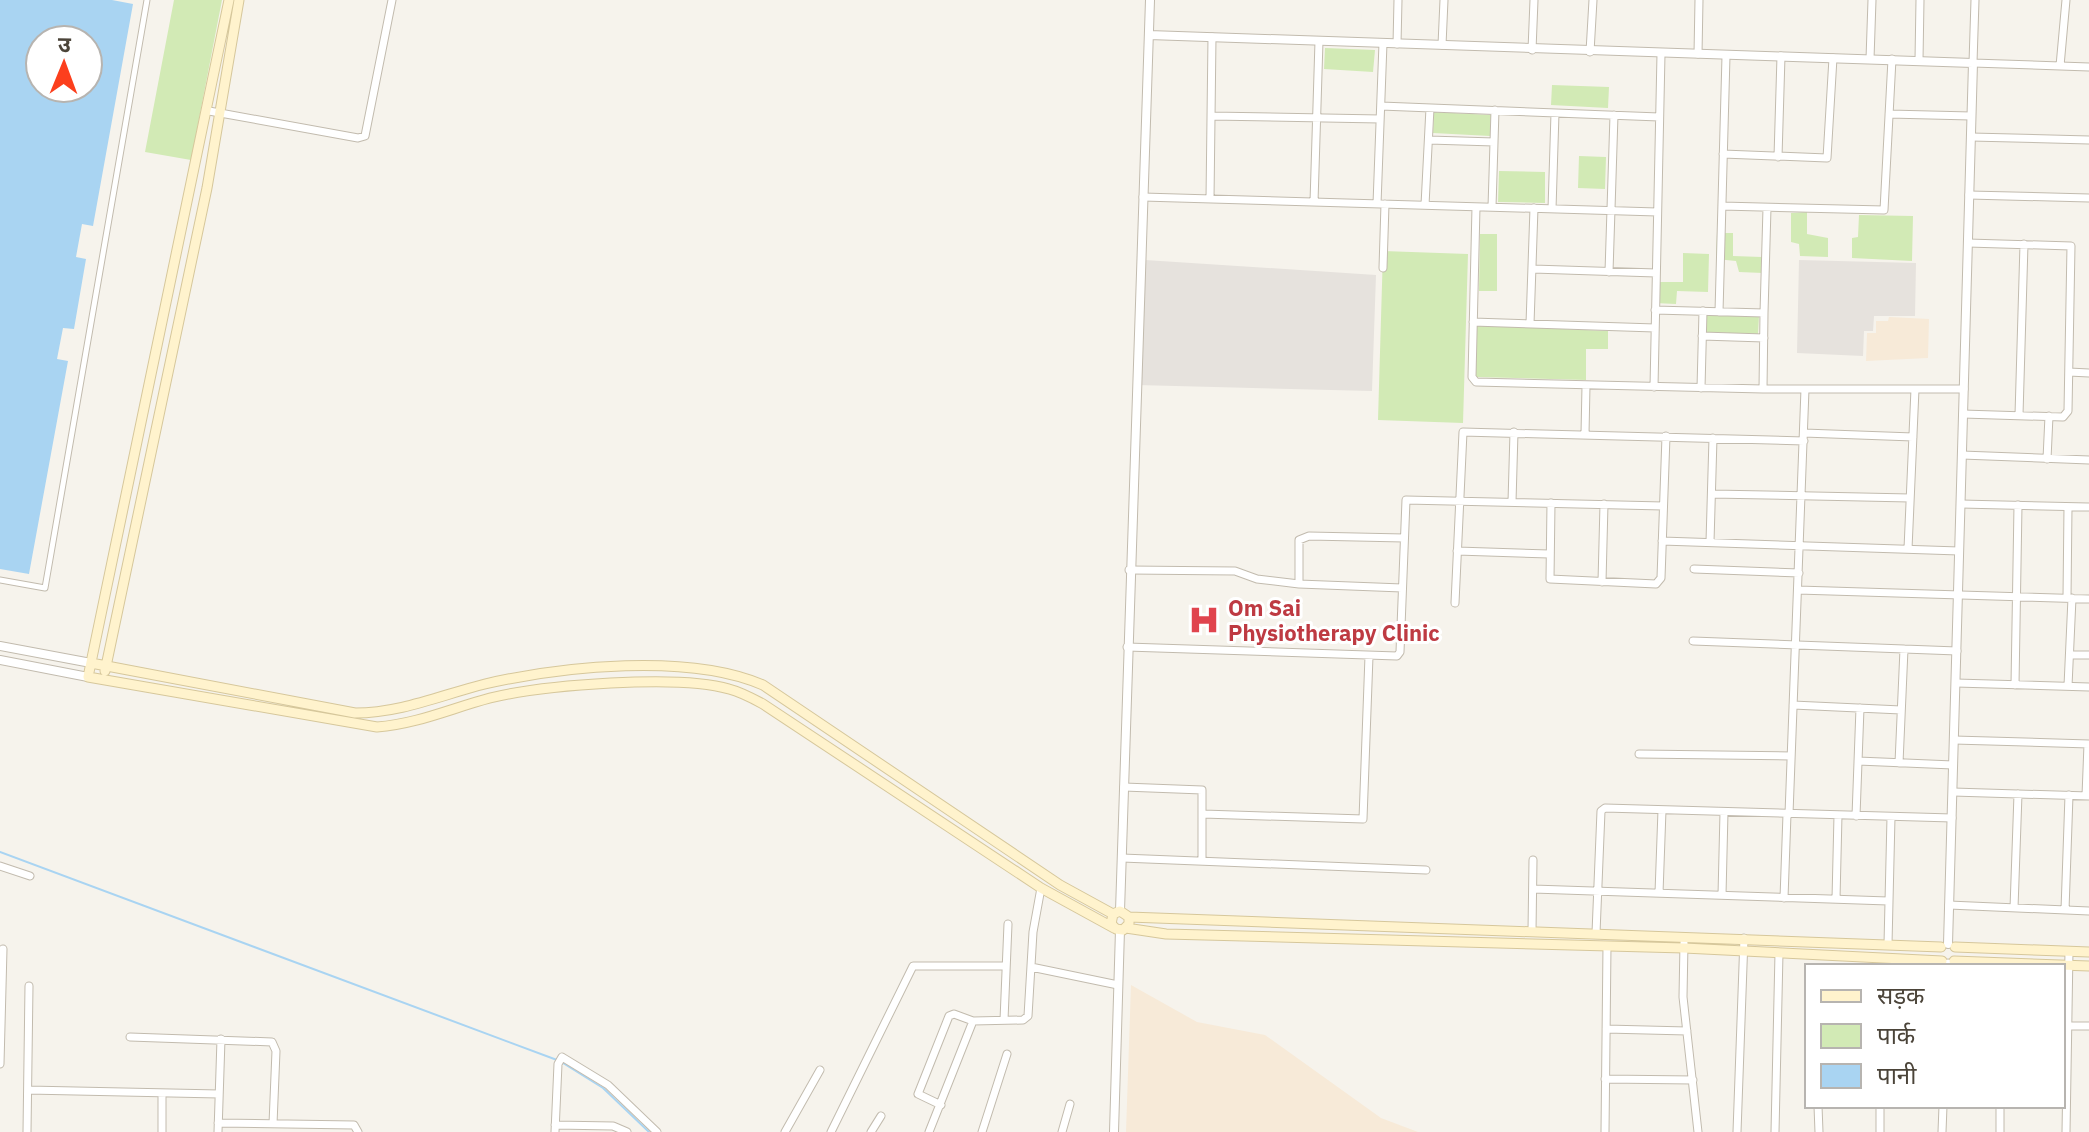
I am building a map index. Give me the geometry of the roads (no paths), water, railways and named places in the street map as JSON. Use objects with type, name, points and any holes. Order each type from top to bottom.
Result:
[{"type":"main road","points":[[104,680],[214,112],[229,0]]},
{"type":"main road","points":[[239,0],[88,677],[377,727],[411,722],[487,699],[541,688],[680,684],[730,689],[763,704],[1041,888],[1120,929],[1166,934],[1684,948],[1779,953],[1814,960],[2008,964]]},
{"type":"main road","points":[[91,663],[355,713],[388,713],[475,687],[551,673],[648,667],[741,676],[763,685],[1060,885],[1121,914],[2089,952]]},
{"type":"main road","points":[[1120,929],[1121,914]]},
{"type":"main road","points":[[1120,929],[1110,921],[1121,914]]},
{"type":"main road","points":[[1948,946],[1958,953],[1948,963]]},
{"type":"main road","points":[[1948,946],[1939,954],[1948,963]]},
{"type":"main road","points":[[2065,965],[2089,966]]},
{"type":"street","points":[[0,580],[45,588],[147,0]]},
{"type":"street","points":[[214,112],[358,138],[365,136],[392,0]]},
{"type":"street","points":[[1121,914],[1129,570],[1150,0]]},
{"type":"street","points":[[1397,44],[1398,0]]},
{"type":"street","points":[[1442,45],[1444,0]]},
{"type":"street","points":[[1532,50],[1534,0]]},
{"type":"street","points":[[1590,52],[1593,0]]},
{"type":"street","points":[[1698,54],[1699,0]]},
{"type":"street","points":[[1870,59],[1872,0]]},
{"type":"street","points":[[1919,60],[1920,0]]},
{"type":"street","points":[[1948,946],[1975,0]]},
{"type":"street","points":[[2060,66],[2066,0]]},
{"type":"street","points":[[1149,35],[2089,67]]},
{"type":"street","points":[[1210,199],[1212,37]]},
{"type":"street","points":[[1314,202],[1319,41]]},
{"type":"street","points":[[1383,43],[1380,119],[1383,268]]},
{"type":"street","points":[[1654,387],[1661,54]]},
{"type":"street","points":[[1719,312],[1726,56]]},
{"type":"street","points":[[1778,157],[1781,56]]},
{"type":"street","points":[[1723,154],[1827,158],[1833,58]]},
{"type":"street","points":[[1722,206],[1884,210],[1892,59]]},
{"type":"street","points":[[1381,106],[1659,117]]},
{"type":"street","points":[[1425,205],[1430,108]]},
{"type":"street","points":[[1492,207],[1495,110]]},
{"type":"street","points":[[1552,209],[1555,113]]},
{"type":"street","points":[[1889,114],[1971,116]]},
{"type":"street","points":[[1609,272],[1614,115]]},
{"type":"street","points":[[1211,116],[1380,119]]},
{"type":"street","points":[[1971,137],[2089,140]]},
{"type":"street","points":[[1429,140],[1494,142]]},
{"type":"street","points":[[1969,195],[2089,198]]},
{"type":"street","points":[[1143,197],[1657,212]]},
{"type":"street","points":[[1476,207],[1472,377],[1476,382],[1763,389],[1964,389]]},
{"type":"street","points":[[1530,324],[1534,208]]},
{"type":"street","points":[[1763,389],[1767,208]]},
{"type":"street","points":[[1963,414],[2067,415],[2069,372],[2071,246],[1968,243]]},
{"type":"street","points":[[2019,415],[2024,244]]},
{"type":"street","points":[[1533,269],[1656,273]]},
{"type":"street","points":[[1655,310],[1764,313]]},
{"type":"street","points":[[1701,388],[1703,311]]},
{"type":"street","points":[[1473,322],[1655,328]]},
{"type":"street","points":[[1702,336],[1764,338]]},
{"type":"street","points":[[2069,372],[2089,373]]},
{"type":"street","points":[[1585,434],[1586,386]]},
{"type":"street","points":[[1784,898],[1805,389]]},
{"type":"street","points":[[1908,549],[1915,389]]},
{"type":"street","points":[[2047,459],[2049,416]]},
{"type":"street","points":[[1455,603],[1463,432],[1713,438],[1913,437]]},
{"type":"street","points":[[1512,502],[1514,432]]},
{"type":"street","points":[[1551,503],[1549,577],[1552,581],[1656,584],[1661,578],[1666,436]]},
{"type":"street","points":[[1710,542],[1713,438]]},
{"type":"street","points":[[1962,455],[2089,460]]},
{"type":"street","points":[[1712,494],[1910,498]]},
{"type":"street","points":[[1127,647],[1392,657],[1400,652],[1406,500],[1663,506]]},
{"type":"street","points":[[1602,582],[1604,504]]},
{"type":"street","points":[[1961,504],[2088,507]]},
{"type":"street","points":[[2015,685],[2018,505]]},
{"type":"street","points":[[2068,507],[2068,686]]},
{"type":"street","points":[[1299,584],[1302,537],[1404,538]]},
{"type":"street","points":[[1662,541],[1959,551]]},
{"type":"street","points":[[1457,551],[1549,554]]},
{"type":"street","points":[[1694,569],[1799,573]]},
{"type":"street","points":[[1129,570],[1235,571],[1257,579],[1299,584],[1402,588]]},
{"type":"street","points":[[1798,590],[2089,599]]},
{"type":"street","points":[[1693,641],[1957,651]]},
{"type":"street","points":[[0,646],[91,663]]},
{"type":"street","points":[[1899,763],[1904,649]]},
{"type":"street","points":[[2070,655],[2089,655]]},
{"type":"street","points":[[1203,814],[1363,819],[1369,656]]},
{"type":"street","points":[[0,660],[88,677]]},
{"type":"street","points":[[1956,683],[2089,687]]},
{"type":"street","points":[[1793,705],[1901,710]]},
{"type":"street","points":[[1856,816],[1860,708]]},
{"type":"street","points":[[1953,792],[2088,796],[2089,744],[1954,740]]},
{"type":"street","points":[[1639,754],[1791,756]]},
{"type":"street","points":[[1858,761],[1953,765]]},
{"type":"street","points":[[1124,787],[1202,790],[1202,861]]},
{"type":"street","points":[[2014,908],[2018,794]]},
{"type":"street","points":[[2065,910],[2069,795]]},
{"type":"street","points":[[1596,933],[1602,809],[1952,818]]},
{"type":"street","points":[[1659,893],[1662,810]]},
{"type":"street","points":[[1722,895],[1724,812]]},
{"type":"street","points":[[1836,899],[1838,815]]},
{"type":"street","points":[[1888,944],[1891,817]]},
{"type":"street","points":[[1122,858],[1426,870]]},
{"type":"street","points":[[1532,931],[1533,860]]},
{"type":"street","points":[[0,866],[30,876]]},
{"type":"street","points":[[941,1105],[918,1091],[949,1016],[954,1014],[973,1021],[1023,1020],[1028,1016],[1041,888]]},
{"type":"street","points":[[1533,889],[1888,901]]},
{"type":"street","points":[[1949,905],[2089,911]]},
{"type":"street","points":[[1004,1020],[1008,924]]},
{"type":"street","points":[[1114,1132],[1120,929]]},
{"type":"street","points":[[1685,935],[1683,997],[1698,1132]]},
{"type":"street","points":[[1737,1132],[1744,938]]},
{"type":"street","points":[[1605,1132],[1607,946]]},
{"type":"street","points":[[0,1064],[3,949]]},
{"type":"street","points":[[2066,1132],[2069,951]]},
{"type":"street","points":[[1775,1132],[1779,953]]},
{"type":"street","points":[[831,1132],[913,966],[1006,966]]},
{"type":"street","points":[[1031,967],[1118,985]]},
{"type":"street","points":[[27,1132],[29,986]]},
{"type":"street","points":[[929,1132],[973,1021]]},
{"type":"street","points":[[2068,1026],[2089,1026]]},
{"type":"street","points":[[1606,1029],[1687,1031]]},
{"type":"street","points":[[130,1037],[266,1041],[275,1046],[273,1124]]},
{"type":"street","points":[[221,1039],[218,1128],[273,1124],[300,1128],[354,1125],[358,1132]]},
{"type":"street","points":[[982,1132],[1007,1054]]},
{"type":"street","points":[[627,1132],[613,1126],[555,1128],[558,1061],[565,1058],[599,1078],[657,1132]]},
{"type":"street","points":[[785,1132],[820,1070]]},
{"type":"street","points":[[1605,1079],[1693,1080]]},
{"type":"street","points":[[28,1090],[219,1094]]},
{"type":"street","points":[[162,1093],[162,1132]]},
{"type":"street","points":[[1062,1132],[1070,1104]]},
{"type":"street","points":[[1818,1108],[1819,1132]]},
{"type":"street","points":[[1880,1108],[1880,1132]]},
{"type":"street","points":[[1942,1132],[1943,1108]]},
{"type":"street","points":[[2000,1108],[2000,1132]]},
{"type":"street","points":[[871,1132],[881,1116]]},
{"type":"water","points":[[0,0],[112,0],[133,4],[93,226],[82,224],[76,257],[86,259],[74,329],[63,328],[57,359],[68,361],[29,574],[0,569]]},
{"type":"waterway","points":[[0,852],[557,1060]]},
{"type":"waterway","points":[[563,1063],[603,1088],[649,1132]]},
{"type":"place","name":"Om Sai Physiotherapy Clinic","points":[[1204,620]]}]
